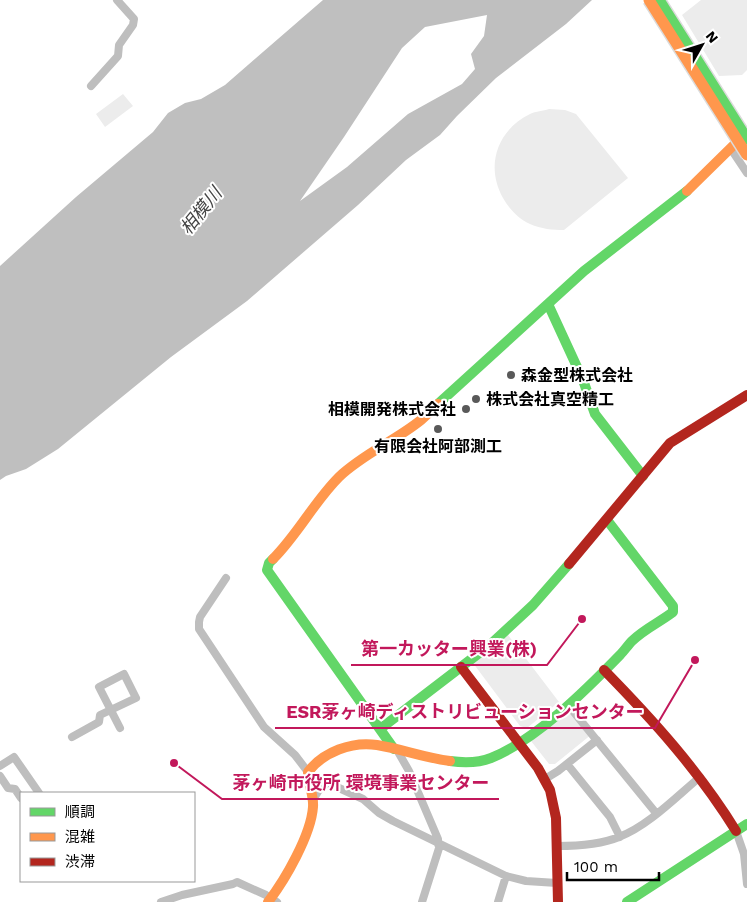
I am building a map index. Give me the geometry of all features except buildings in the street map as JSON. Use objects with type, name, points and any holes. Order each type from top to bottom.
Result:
[{"type":"street","points":[[91,86],[118,56],[119,45],[134,25],[134,19],[117,0]]},
{"type":"street","points":[[649,0],[747,155]]},
{"type":"street","points":[[659,0],[747,139]]},
{"type":"street","points":[[422,902],[439,845],[412,780],[396,750],[267,570],[267,567],[302,526],[320,498],[339,477],[356,462],[421,420],[584,271],[693,187],[747,132]]},
{"type":"street","points":[[731,149],[747,174]]},
{"type":"street","points":[[548,304],[583,380],[595,414],[643,476]]},
{"type":"street","points":[[380,729],[505,632],[533,606],[670,443],[747,394]]},
{"type":"street","points":[[308,772],[320,758],[330,753],[366,744],[453,762],[473,762],[490,759],[519,742],[568,705],[634,639],[674,610],[607,520]]},
{"type":"street","points":[[161,902],[188,898],[238,882],[272,901],[313,812],[308,772],[295,755],[273,736],[254,713],[199,629],[198,622],[200,617],[226,578]]},
{"type":"street","points":[[461,667],[545,779],[554,804],[558,846],[558,902]]},
{"type":"street","points":[[604,670],[656,724],[713,794],[736,831],[744,854],[747,884]]},
{"type":"street","points":[[72,737],[99,722],[100,715],[110,710],[136,698],[124,674],[99,687],[110,710],[120,728]]},
{"type":"street","points":[[568,705],[656,813]]},
{"type":"street","points":[[545,779],[597,740]]},
{"type":"street","points":[[0,766],[14,757],[38,792]]},
{"type":"street","points":[[567,764],[610,818],[620,837]]},
{"type":"street","points":[[0,776],[8,788],[15,789],[20,796]]},
{"type":"street","points":[[558,846],[592,844],[620,837],[641,825],[700,777]]},
{"type":"street","points":[[313,800],[322,785],[328,783],[363,799],[379,813],[439,845],[506,876],[526,881],[557,884]]},
{"type":"street","points":[[626,902],[747,824]]},
{"type":"street","points":[[498,902],[506,876]]},
{"type":"shaded area","points":[[701,0],[747,0],[747,70],[742,75],[719,76],[682,15]]},
{"type":"shaded area","points":[[123,94],[133,106],[105,127],[96,114]]},
{"type":"shaded area","points":[[549,109],[565,110],[576,114],[628,178],[564,230],[538,227],[518,216],[511,210],[503,198],[495,174],[497,150],[509,129],[530,114]]},
{"type":"shaded area","points":[[508,635],[559,702],[527,728],[520,726],[473,663]]},
{"type":"shaded area","points":[[569,707],[592,734],[555,764],[549,764],[530,737]]},
{"type":"water","name":"相模川","points":[[323,0],[592,0],[566,24],[496,78],[440,135],[406,160],[358,205],[247,301],[171,357],[58,449],[26,469],[0,480],[0,266],[76,197],[153,132],[168,113],[185,103],[201,99],[225,85]],"holes":[[[487,15],[484,36],[471,54],[475,69],[462,84],[408,114],[347,167],[300,201],[402,48],[425,27]]]},
{"type":"traffic: fast","points":[[659,0],[747,139]]},
{"type":"traffic: fast","points":[[438,404],[584,271],[687,191]]},
{"type":"traffic: fast","points":[[548,304],[583,380],[595,414],[643,476]]},
{"type":"traffic: fast","points":[[450,761],[471,762],[486,760],[508,750],[543,727],[607,669],[630,643],[673,612],[673,606],[607,520]]},
{"type":"traffic: fast","points":[[273,559],[269,563],[267,570],[394,749]]},
{"type":"traffic: fast","points":[[380,729],[491,644],[533,605],[569,564]]},
{"type":"traffic: fast","points":[[627,902],[747,824]]},
{"type":"traffic: slow","points":[[649,0],[747,155]]},
{"type":"traffic: slow","points":[[687,191],[743,136]]},
{"type":"traffic: slow","points":[[273,559],[339,477],[358,461],[411,428],[438,404]]},
{"type":"traffic: slow","points":[[268,902],[289,870],[308,831],[313,807],[308,772],[314,765],[339,750],[367,744],[450,761]]},
{"type":"traffic: jam","points":[[569,564],[670,443],[747,395]]},
{"type":"traffic: jam","points":[[461,667],[538,768],[550,790],[556,818],[558,902]]},
{"type":"traffic: jam","points":[[604,670],[691,767],[736,831]]},
{"type":"place","name":"森金型株式会社","points":[[511,375]]},
{"type":"place","name":"株式会社真空精工","points":[[476,399]]},
{"type":"place","name":"相模開発株式会社","points":[[466,409]]},
{"type":"place","name":"有限会社阿部測工","points":[[438,429]]},
{"type":"place","name":"第一カッター興業(株)","points":[[582,619]]},
{"type":"place","name":"ESR茅ヶ崎ディストリビューションセンター","points":[[695,660]]},
{"type":"place","name":"茅ヶ崎市役所 環境事業センター","points":[[174,763]]}]
